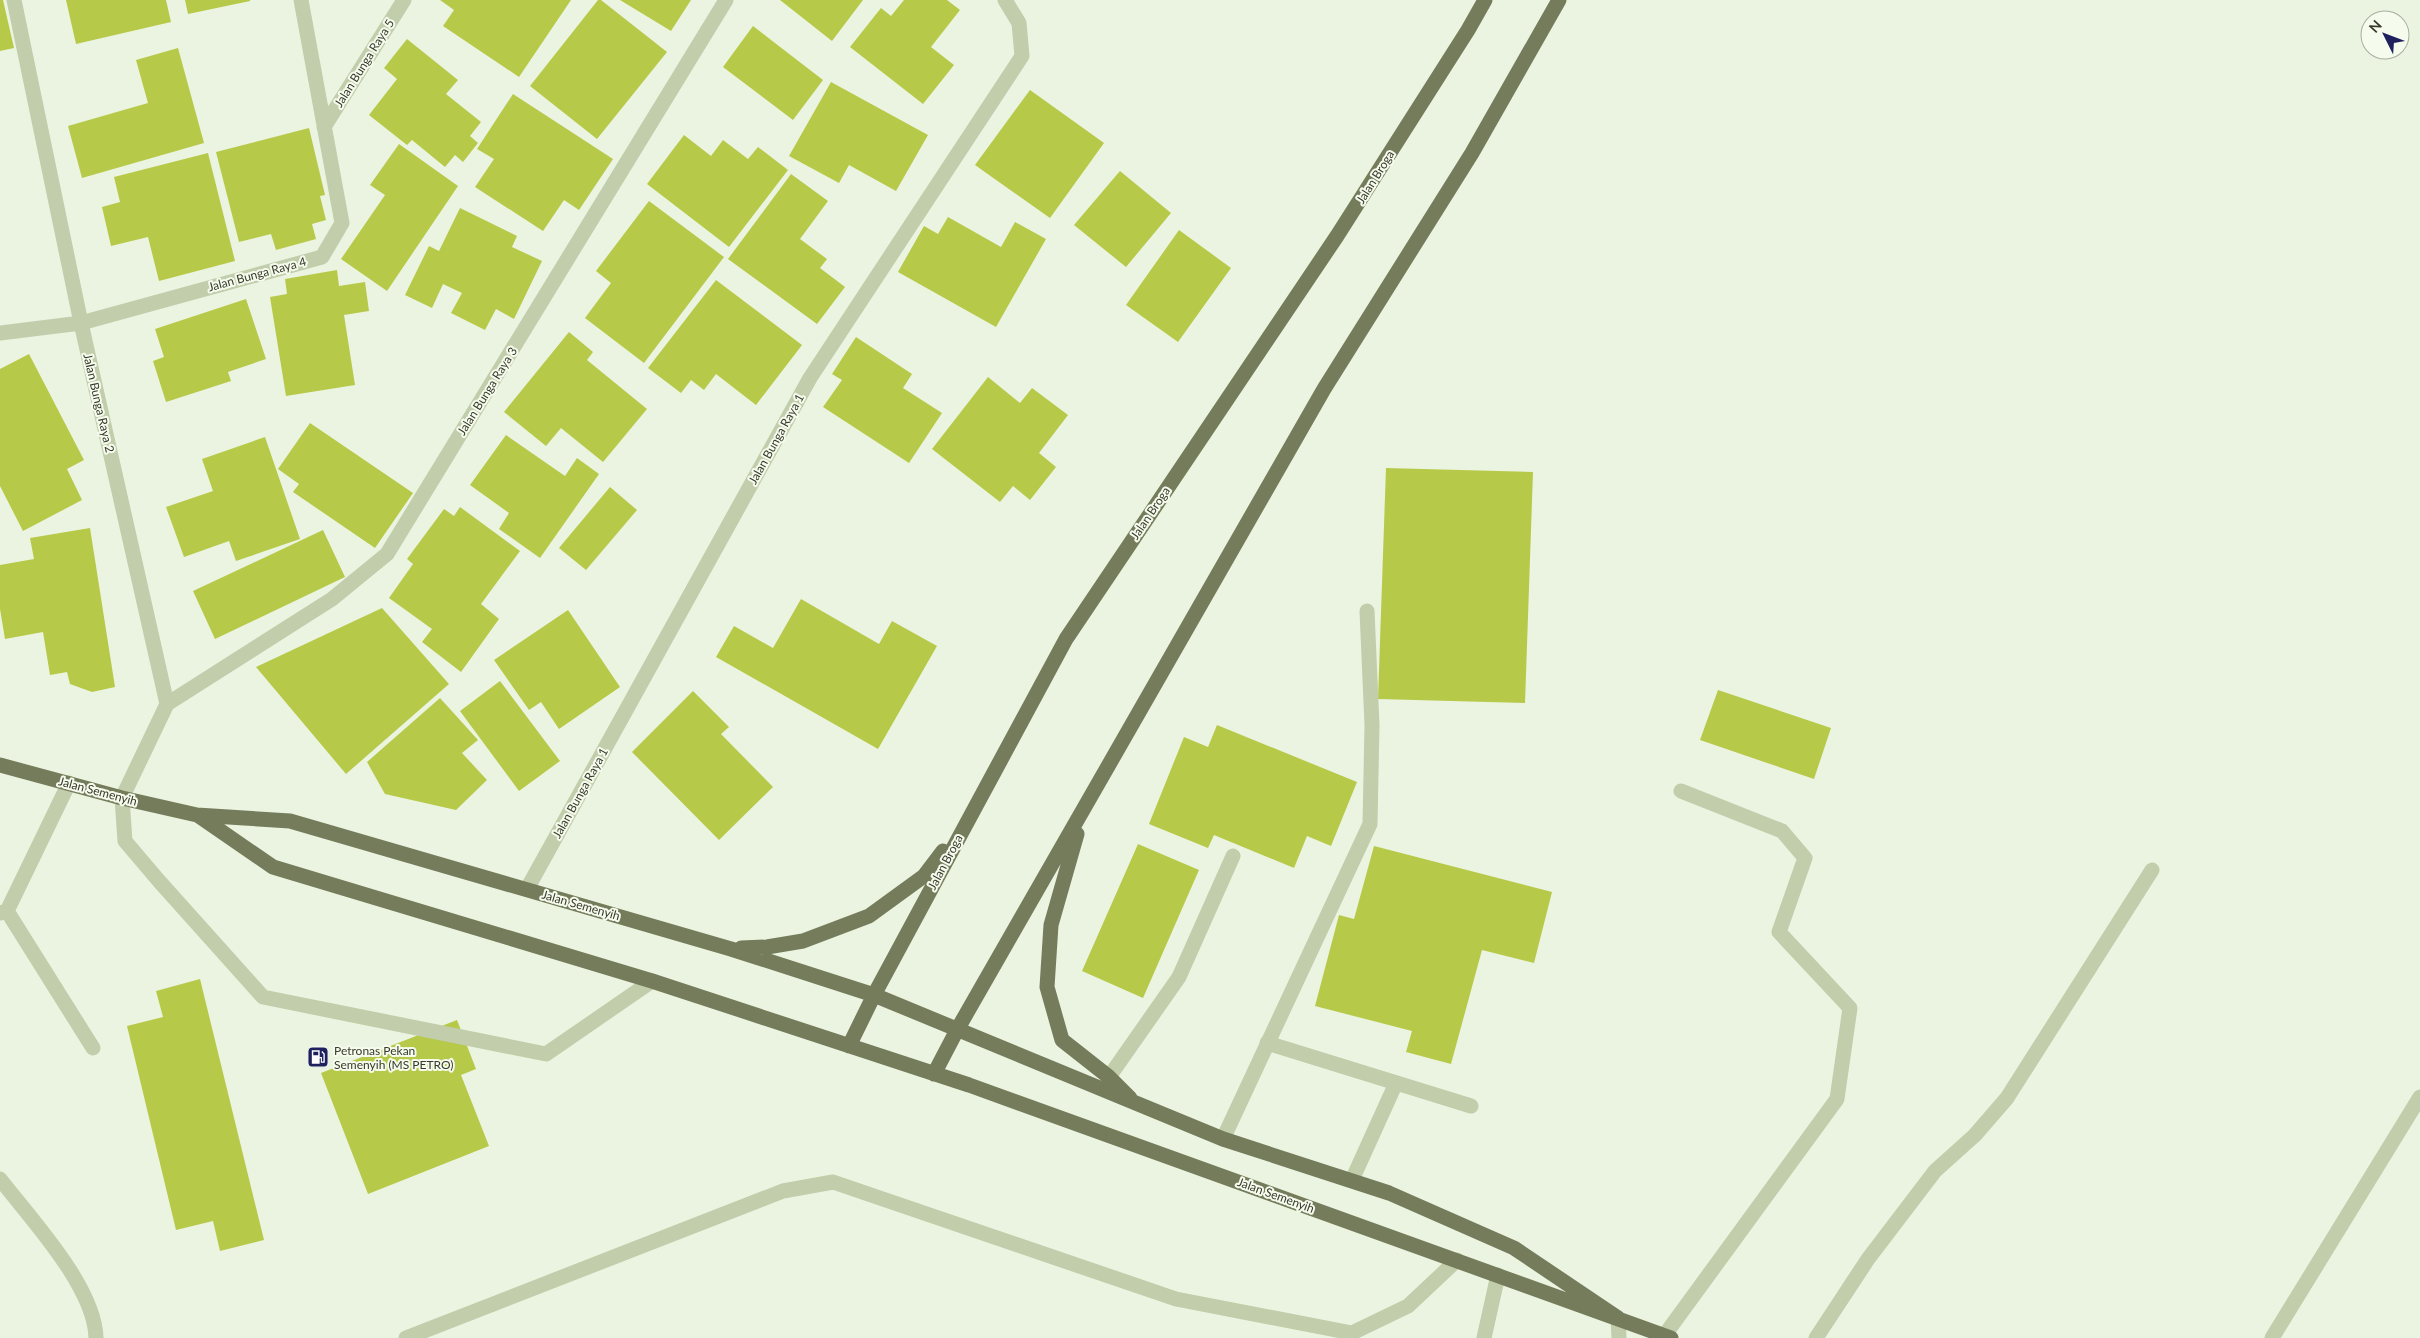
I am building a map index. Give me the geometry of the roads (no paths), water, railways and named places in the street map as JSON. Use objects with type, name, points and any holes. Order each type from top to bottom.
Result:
[{"type":"main road","name":"Jalan Broga","points":[[849,1046],[874,995],[1066,639],[1337,236],[1468,30],[1485,0]]},
{"type":"main road","points":[[934,1074],[957,1030],[1324,388],[1472,153],[1559,0]]},
{"type":"main road","name":"Jalan Semenyih","points":[[0,765],[122,798],[197,815],[290,820],[731,949],[874,995],[1223,1139],[1389,1193],[1514,1248],[1618,1318]]},
{"type":"main road","points":[[1082,813],[1051,924],[1047,987],[1062,1040],[1110,1078],[1136,1104]]},
{"type":"main road","name":"Jalan Semenyih","points":[[197,815],[273,867],[652,981],[934,1074],[1457,1260],[1667,1337]]},
{"type":"main road","points":[[731,949],[767,947],[804,941],[869,916],[924,876],[967,823]]},
{"type":"street","name":"Jalan Bunga Raya 2","points":[[14,0],[81,323],[167,704]]},
{"type":"street","name":"Jalan Bunga Raya 4","points":[[0,333],[81,323],[322,257],[342,223],[301,0]]},
{"type":"street","name":"Jalan Bunga Raya 5","points":[[324,127],[404,0]]},
{"type":"street","name":"Jalan Bunga Raya 3","points":[[167,704],[332,599],[387,554],[726,0]]},
{"type":"street","name":"Jalan Bunga Raya 1","points":[[527,889],[810,378],[1022,56],[1019,23],[1005,0]]},
{"type":"street","points":[[1223,1139],[1370,824],[1372,725],[1367,611]]},
{"type":"street","points":[[167,704],[122,798],[125,841],[263,997],[546,1054],[652,981]]},
{"type":"street","points":[[69,783],[3,912],[93,1048]]},
{"type":"street","points":[[1667,1337],[1837,1099],[1850,1008],[1779,932],[1806,858],[1782,831],[1681,792]]},
{"type":"street","points":[[1110,1078],[1179,977],[1233,856]]},
{"type":"street","points":[[1816,1338],[1868,1259],[1935,1170],[1975,1135],[2007,1098],[2152,870]]},
{"type":"street","points":[[1268,1043],[1472,1106]]},
{"type":"street","points":[[1352,1180],[1396,1083]]},
{"type":"street","points":[[2272,1338],[2420,1097]]},
{"type":"street","points":[[0,1179],[75,1275],[96,1327],[96,1338]]},
{"type":"street","points":[[406,1338],[783,1191],[834,1182],[1176,1299],[1352,1333],[1408,1306],[1457,1260]]},
{"type":"street","points":[[1484,1338],[1498,1275]]},
{"type":"street","points":[[1618,1318],[1619,1338]]},
{"type":"place","name":"Petronas Pekan Semenyih (MS PETRO)","points":[[318,1057]]}]
